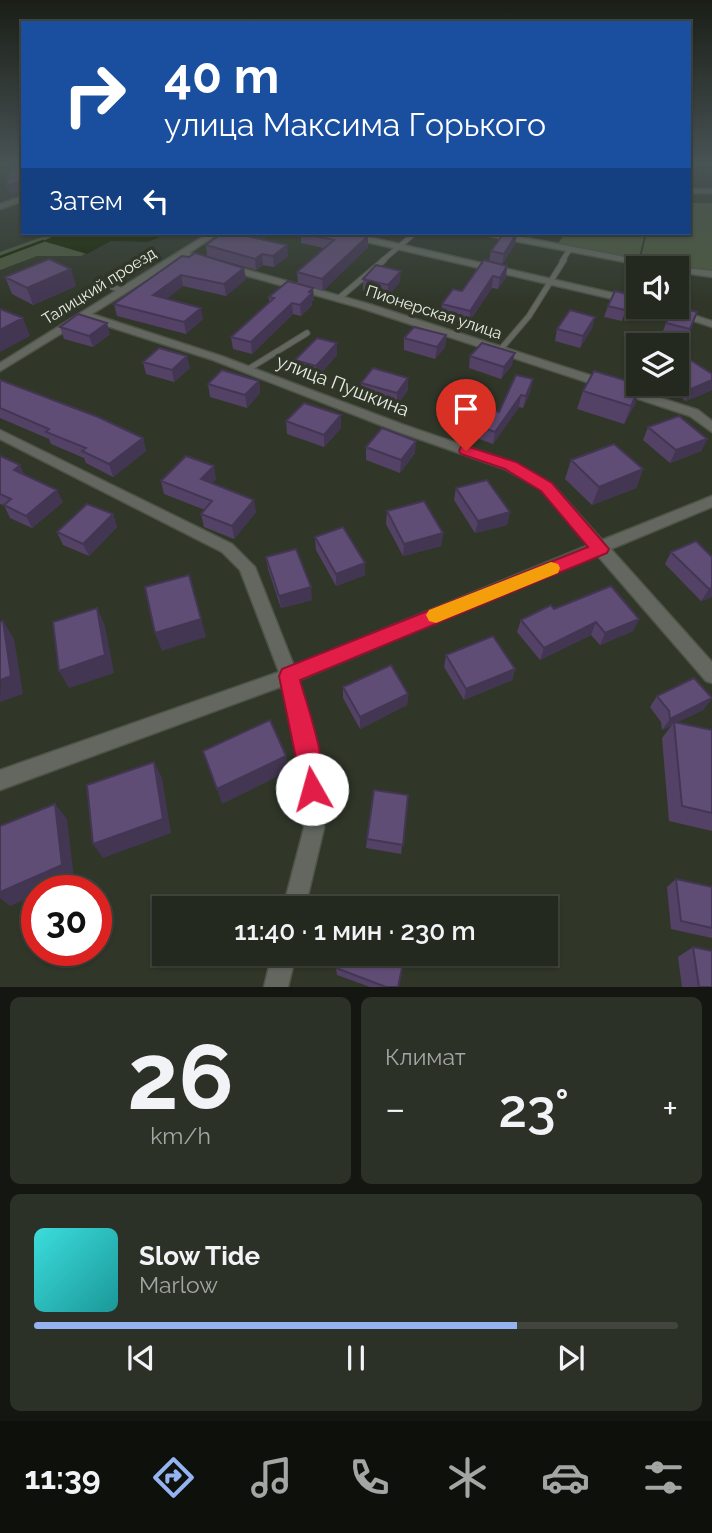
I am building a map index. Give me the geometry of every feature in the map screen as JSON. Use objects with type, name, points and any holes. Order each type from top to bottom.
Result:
[{"type":"street","name":"Талицкий проезд","points":[[0,368],[212,235]]},
{"type":"street","points":[[350,235],[626,299]]},
{"type":"street","points":[[499,235],[626,259]]},
{"type":"street","name":"Пионерская улица","points":[[181,254],[338,299],[694,413],[712,428]]},
{"type":"street","points":[[689,270],[712,274]]},
{"type":"street","name":"улица Пушкина","points":[[84,314],[510,466],[547,487],[712,675]]},
{"type":"street","points":[[689,317],[712,324]]},
{"type":"street","points":[[0,434],[227,548],[247,567],[289,676],[312,770],[314,828],[298,896]]},
{"type":"street","points":[[0,780],[289,676],[712,501]]},
{"type":"street","points":[[276,987],[281,966]]},
{"type":"lane","points":[[338,299],[413,235]]},
{"type":"lane","points":[[500,350],[529,316],[570,249]]},
{"type":"lane","points":[[107,285],[123,290]]},
{"type":"lane","points":[[247,370],[307,333]]},
{"type":"shaded area","points":[[691,211],[712,211],[712,270],[689,267],[689,256],[641,256],[646,235],[691,235]]},
{"type":"shaded area","points":[[47,235],[118,235],[81,256],[37,256],[0,270],[0,252]]},
{"type":"shaded area","points":[[56,235],[164,235],[148,242],[111,241],[87,254],[43,241]]},
{"type":"shaded area","points":[[564,235],[644,235],[639,256],[626,256],[626,259],[555,248]]},
{"type":"building","points":[[219,235],[254,235],[251,237],[287,245],[273,256],[262,254],[255,259],[206,245]]},
{"type":"building","points":[[310,235],[368,236],[322,279],[297,272],[334,240]]},
{"type":"building","points":[[503,235],[516,235],[504,254],[491,251]]},
{"type":"building","points":[[195,253],[244,268],[224,284],[181,275],[153,295],[201,308],[184,322],[114,304],[182,256],[189,257]]},
{"type":"building","points":[[49,259],[71,269],[27,288],[5,277]]},
{"type":"building","points":[[484,260],[507,266],[500,278],[493,276],[470,311],[442,304],[453,289],[462,291]]},
{"type":"building","points":[[376,265],[401,271],[388,285],[363,279]]},
{"type":"building","points":[[288,281],[313,288],[309,292],[312,293],[300,305],[292,303],[251,342],[231,337],[274,298],[269,297]]},
{"type":"building","points":[[615,291],[626,294],[625,310],[608,306]]},
{"type":"building","points":[[0,309],[23,318],[0,330]]},
{"type":"building","points":[[570,310],[595,317],[583,336],[557,329]]},
{"type":"building","points":[[689,310],[697,312],[690,329],[666,323],[668,319],[689,319]]},
{"type":"building","points":[[78,314],[107,323],[89,336],[60,327]]},
{"type":"building","points":[[414,327],[446,335],[437,347],[404,338]]},
{"type":"building","points":[[317,338],[337,343],[316,366],[295,360]]},
{"type":"building","points":[[482,343],[515,353],[504,367],[470,356]]},
{"type":"building","points":[[159,348],[187,356],[172,370],[143,362]]},
{"type":"building","points":[[689,359],[712,374],[712,380],[691,389]]},
{"type":"building","points":[[373,368],[408,378],[397,393],[361,383]]},
{"type":"building","points":[[222,370],[259,381],[245,395],[208,384]]},
{"type":"building","points":[[594,371],[626,381],[626,396],[636,396],[631,406],[583,391]]},
{"type":"building","points":[[516,375],[533,379],[526,396],[521,395],[495,432],[459,419],[472,402],[499,412]]},
{"type":"building","points":[[0,380],[98,417],[143,438],[109,464],[82,451],[86,448],[46,432],[49,429],[0,408]]},
{"type":"building","points":[[304,403],[341,415],[324,435],[286,421]]},
{"type":"building","points":[[679,416],[707,439],[676,450],[648,427]]},
{"type":"building","points":[[382,428],[416,441],[401,460],[366,447]]},
{"type":"building","points":[[614,444],[643,469],[599,487],[571,460]]},
{"type":"building","points":[[0,456],[20,465],[14,470],[57,490],[26,516],[4,505],[11,499],[0,494]]},
{"type":"building","points":[[186,456],[214,466],[201,479],[254,500],[232,526],[201,514],[212,501],[161,481]]},
{"type":"building","points":[[487,480],[510,512],[478,521],[456,488]]},
{"type":"building","points":[[424,501],[443,533],[404,544],[387,511]]},
{"type":"building","points":[[87,504],[113,514],[83,544],[57,532]]},
{"type":"building","points":[[343,527],[365,563],[336,574],[315,537]]},
{"type":"building","points":[[696,541],[712,557],[712,588],[709,589],[671,552]]},
{"type":"building","points":[[296,549],[311,587],[279,596],[266,557]]},
{"type":"building","points":[[189,575],[201,619],[155,633],[145,587]]},
{"type":"building","points":[[611,586],[639,619],[605,633],[596,622],[544,648],[521,620],[551,605],[554,609]]},
{"type":"building","points":[[97,608],[105,655],[59,671],[53,622]]},
{"type":"building","points":[[3,621],[11,676],[0,680],[0,622]]},
{"type":"building","points":[[493,636],[515,669],[466,689],[446,655]]},
{"type":"building","points":[[391,665],[408,694],[360,717],[343,687]]},
{"type":"building","points":[[694,678],[712,698],[670,719],[669,711],[657,696]]},
{"type":"building","points":[[270,720],[286,756],[217,789],[203,751]]},
{"type":"building","points":[[674,722],[712,730],[712,813],[682,806]]},
{"type":"building","points":[[154,762],[163,819],[93,844],[87,785]]},
{"type":"building","points":[[374,790],[408,795],[403,845],[367,839]]},
{"type":"building","points":[[55,804],[62,865],[39,875],[21,875],[21,883],[0,892],[0,826]]},
{"type":"building","points":[[676,879],[712,887],[712,928],[681,921]]},
{"type":"building","points":[[693,947],[712,951],[712,987],[699,987]]},
{"type":"building","points":[[402,966],[398,987],[386,987],[336,968]]},
{"type":"waterway","points":[[0,257],[43,241]]},
{"type":"slow traffic","points":[[436,615],[551,568]]},
{"type":"route","points":[[312,789],[312,770],[289,676],[600,549],[547,487],[510,466],[466,451]]}]
